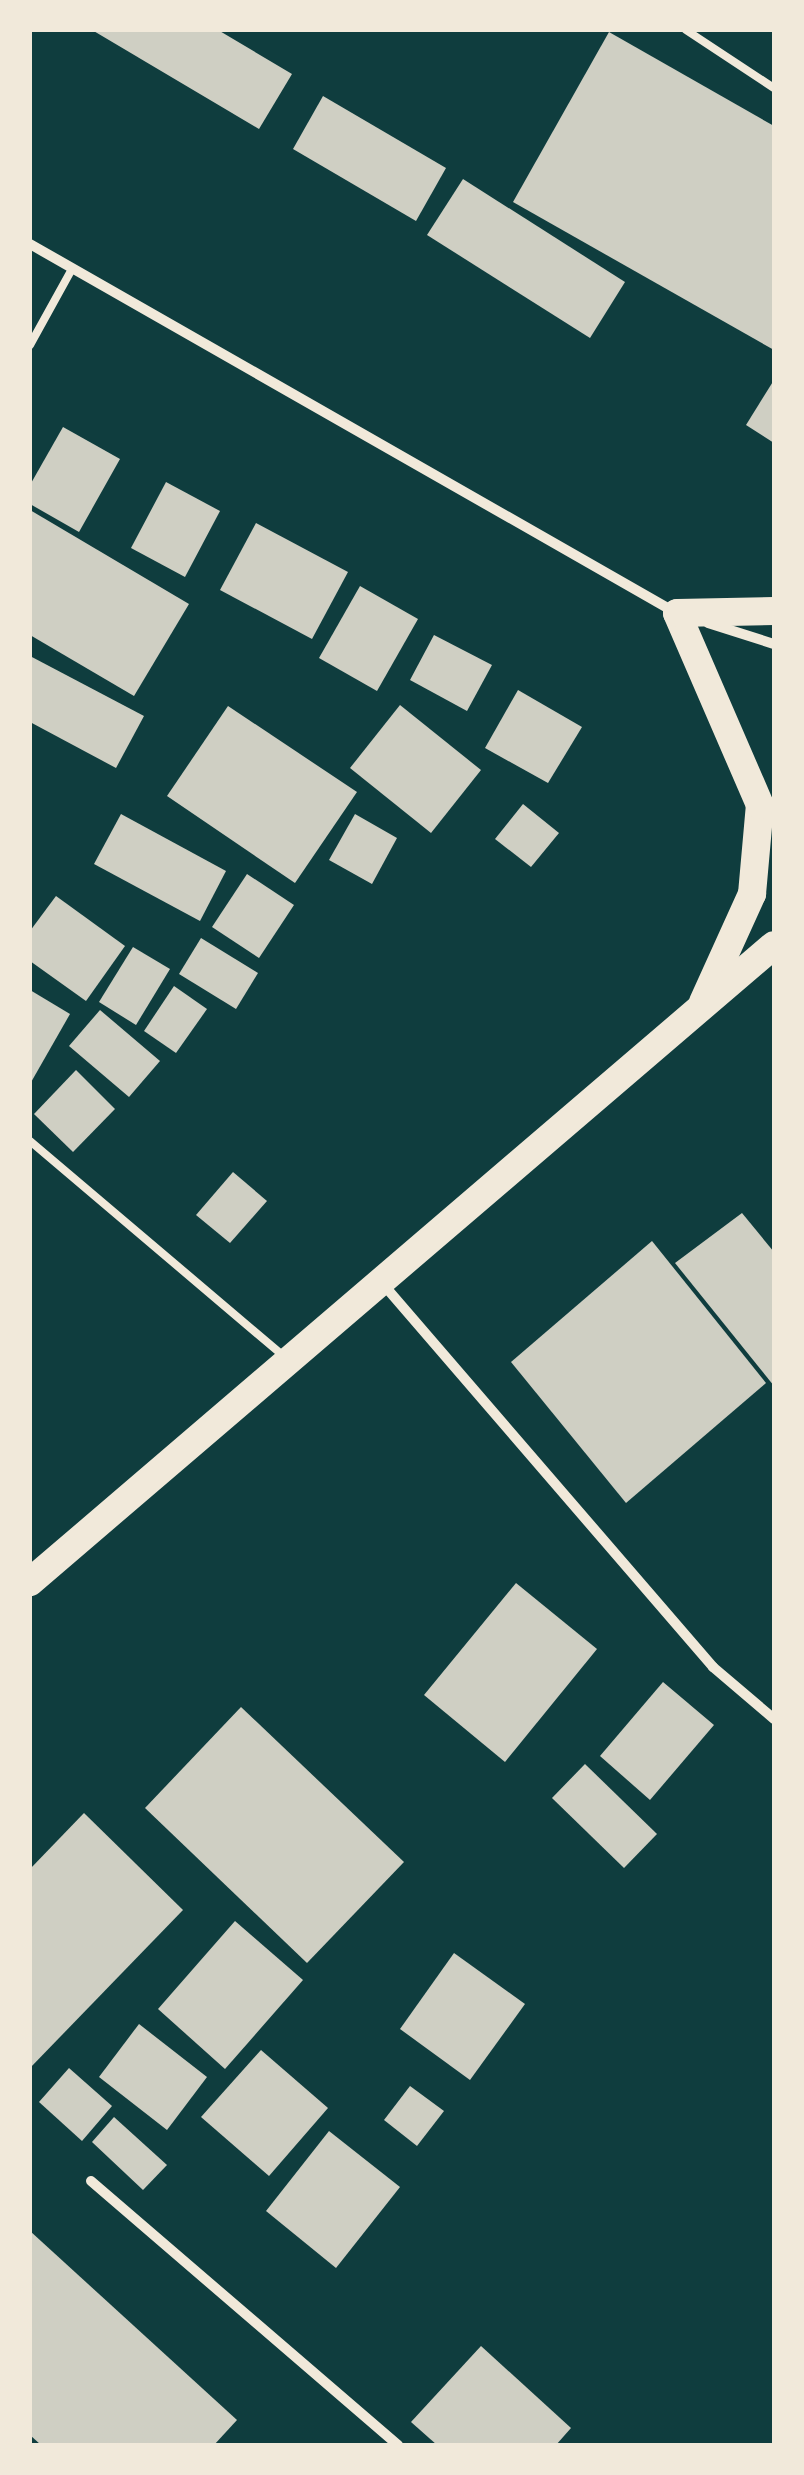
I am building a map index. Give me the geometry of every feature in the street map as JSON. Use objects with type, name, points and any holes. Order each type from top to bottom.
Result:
[{"type":"highway","points":[[698,1013],[752,894],[760,805],[677,613],[774,611]]},
{"type":"highway","points":[[30,1582],[774,946]]},
{"type":"street","points":[[30,244],[677,613],[774,644]]},
{"type":"street","points":[[379,1280],[713,1667],[774,1719]]},
{"type":"street","points":[[92,2180],[398,2445]]},
{"type":"lane","points":[[686,30],[774,88]]},
{"type":"lane","points":[[30,345],[72,269]]},
{"type":"lane","points":[[30,1142],[288,1360]]},
{"type":"building","points":[[92,30],[218,30],[292,74],[259,129]]},
{"type":"building","points":[[609,32],[774,126],[774,350],[513,202]]},
{"type":"building","points":[[323,96],[446,168],[416,221],[293,149]]},
{"type":"building","points":[[463,179],[625,282],[590,338],[427,235]]},
{"type":"building","points":[[774,380],[774,443],[746,425]]},
{"type":"building","points":[[63,427],[120,459],[79,532],[30,504],[30,485]]},
{"type":"building","points":[[166,482],[220,511],[185,577],[131,548]]},
{"type":"building","points":[[30,510],[189,604],[134,696],[30,635]]},
{"type":"building","points":[[256,523],[348,572],[312,639],[220,590]]},
{"type":"building","points":[[360,586],[418,619],[377,691],[319,658]]},
{"type":"building","points":[[434,635],[492,665],[467,711],[410,680]]},
{"type":"building","points":[[30,656],[144,716],[116,768],[30,722]]},
{"type":"building","points":[[518,690],[582,727],[548,783],[485,748]]},
{"type":"building","points":[[400,705],[481,770],[431,833],[350,768]]},
{"type":"building","points":[[228,706],[357,792],[295,883],[167,796]]},
{"type":"building","points":[[523,804],[559,833],[531,867],[495,839]]},
{"type":"building","points":[[121,814],[226,871],[200,921],[94,864]]},
{"type":"building","points":[[355,814],[397,838],[372,884],[329,860]]},
{"type":"building","points":[[247,874],[294,905],[259,958],[212,927]]},
{"type":"building","points":[[56,896],[125,946],[86,1001],[30,961],[30,931]]},
{"type":"building","points":[[201,938],[258,973],[236,1009],[179,974]]},
{"type":"building","points":[[133,947],[170,969],[136,1025],[99,1002]]},
{"type":"building","points":[[174,986],[207,1009],[176,1053],[144,1031]]},
{"type":"building","points":[[30,990],[70,1014],[30,1084]]},
{"type":"building","points":[[100,1010],[160,1061],[129,1097],[69,1046]]},
{"type":"building","points":[[76,1070],[115,1109],[73,1152],[34,1114]]},
{"type":"building","points":[[233,1172],[267,1201],[230,1243],[196,1215]]},
{"type":"building","points":[[742,1213],[774,1252],[774,1386],[675,1263]]},
{"type":"building","points":[[652,1241],[766,1383],[626,1503],[511,1362]]},
{"type":"building","points":[[516,1583],[597,1649],[505,1762],[424,1695]]},
{"type":"building","points":[[663,1682],[714,1725],[650,1800],[600,1756]]},
{"type":"building","points":[[241,1707],[404,1862],[307,1963],[145,1808]]},
{"type":"building","points":[[585,1764],[657,1834],[624,1868],[552,1798]]},
{"type":"building","points":[[84,1813],[183,1910],[30,2068],[30,1869]]},
{"type":"building","points":[[235,1921],[303,1980],[225,2069],[158,2009]]},
{"type":"building","points":[[454,1953],[525,2004],[470,2080],[400,2029]]},
{"type":"building","points":[[139,2024],[207,2077],[167,2130],[99,2077]]},
{"type":"building","points":[[261,2050],[328,2108],[269,2176],[201,2117]]},
{"type":"building","points":[[69,2068],[112,2106],[82,2141],[39,2102]]},
{"type":"building","points":[[410,2086],[444,2111],[417,2146],[384,2120]]},
{"type":"building","points":[[114,2117],[167,2165],[143,2190],[92,2142]]},
{"type":"building","points":[[329,2131],[400,2187],[336,2268],[266,2211]]},
{"type":"building","points":[[30,2231],[237,2420],[214,2445],[41,2445],[30,2435]]},
{"type":"building","points":[[481,2346],[571,2428],[556,2445],[437,2445],[411,2422]]}]
